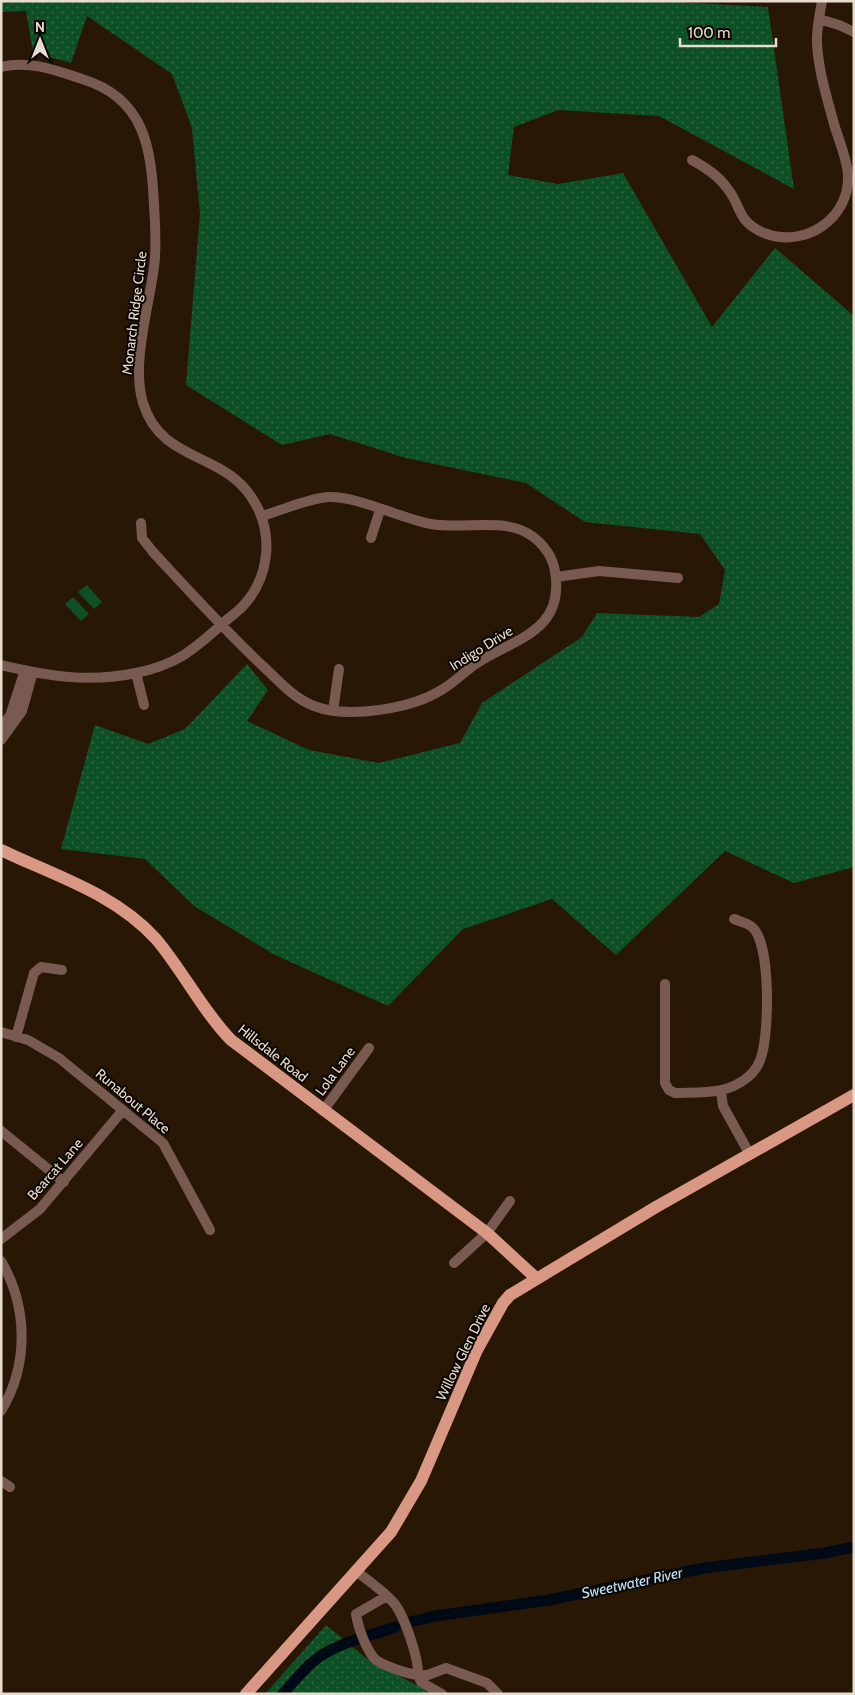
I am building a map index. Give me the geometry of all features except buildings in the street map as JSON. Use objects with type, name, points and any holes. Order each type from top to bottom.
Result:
[{"type":"main road","name":"Hillsdale Road","points":[[1,850],[98,893],[136,919],[161,945],[219,1027],[231,1040],[487,1232],[536,1278]]},
{"type":"main road","name":"Willow Glen Drive","points":[[246,1694],[387,1538],[409,1505],[477,1350],[503,1303],[510,1296],[536,1278],[749,1153],[854,1095]]},
{"type":"street","points":[[692,160],[716,175],[728,189],[742,216],[751,226],[766,233],[793,238],[813,232],[826,224],[837,213],[848,187],[848,174],[821,65],[817,39],[822,1]]},
{"type":"street","points":[[819,20],[839,25],[854,32]]},
{"type":"street","name":"Monarch Ridge Circle","points":[[1,67],[23,64],[43,66],[90,81],[107,90],[122,103],[140,126],[152,162],[156,236],[155,264],[140,361],[139,386],[142,401],[152,422],[162,436],[183,452],[214,463],[234,476],[250,495],[262,516],[267,542],[264,570],[243,606],[195,650],[169,664],[136,673],[87,679],[61,678],[1,665]]},
{"type":"street","name":"Indigo Drive","points":[[141,523],[142,538],[221,625],[291,692],[310,704],[333,711],[352,712],[420,702],[443,689],[476,663],[537,629],[549,616],[554,606],[556,577],[554,564],[548,552],[539,542],[521,530],[500,526],[438,525],[409,520],[344,498],[328,497],[315,499],[262,516]]},
{"type":"street","points":[[371,538],[380,510]]},
{"type":"street","points":[[556,577],[599,571],[678,578]]},
{"type":"street","points":[[333,711],[338,669]]},
{"type":"street","points":[[1,726],[10,716],[29,671]]},
{"type":"street","points":[[1,740],[22,711],[29,671]]},
{"type":"street","points":[[136,673],[144,705]]},
{"type":"street","points":[[665,984],[665,1083],[670,1090],[675,1093],[721,1092],[745,1080],[754,1071],[763,1054],[766,981],[763,945],[752,926],[734,919]]},
{"type":"street","points":[[16,1037],[34,973],[41,967],[62,970]]},
{"type":"street","name":"Runabout Place","points":[[1,1032],[44,1048],[59,1058],[162,1143],[210,1230]]},
{"type":"street","name":"Lola Lane","points":[[323,1110],[369,1048]]},
{"type":"street","points":[[721,1092],[723,1106],[749,1153]]},
{"type":"street","name":"Bearcat Lane","points":[[1,1240],[40,1209],[123,1110]]},
{"type":"street","points":[[1,1131],[64,1182]]},
{"type":"street","points":[[454,1263],[487,1232],[510,1201]]},
{"type":"street","points":[[1,1261],[17,1298],[22,1344],[15,1382],[1,1411]]},
{"type":"street","points":[[357,1572],[394,1603],[411,1640],[419,1666],[418,1675],[421,1682],[442,1694]]},
{"type":"street","points":[[387,1596],[356,1614],[357,1624],[374,1659],[408,1674],[428,1675],[446,1668],[487,1683],[498,1694]]},
{"type":"green space","points":[[1,1],[657,1],[768,7],[794,189],[659,116],[558,110],[514,127],[508,175],[558,184],[623,173],[712,327],[775,248],[854,316],[854,867],[794,883],[725,851],[616,955],[552,899],[463,929],[388,1006],[275,955],[194,906],[145,859],[61,849],[95,725],[148,744],[185,729],[247,664],[268,690],[247,721],[309,750],[379,763],[460,743],[482,703],[582,637],[597,613],[699,617],[719,604],[725,570],[700,534],[585,522],[526,483],[406,458],[330,434],[282,445],[186,385],[200,214],[192,128],[172,74],[87,16],[71,63],[33,52],[26,11],[1,12]]},
{"type":"green space","points":[[87,585],[102,602],[94,609],[78,592]]},
{"type":"green space","points":[[73,597],[89,614],[81,621],[65,604]]},
{"type":"green space","points":[[326,1625],[366,1658],[433,1694],[265,1694]]},
{"type":"waterway","name":"Sweetwater River","points":[[410,1622],[435,1616],[549,1600],[704,1568],[825,1553],[854,1547]]},
{"type":"waterway","name":"Sweetwater River","points":[[283,1694],[300,1674],[319,1657],[346,1643],[395,1627]]}]
